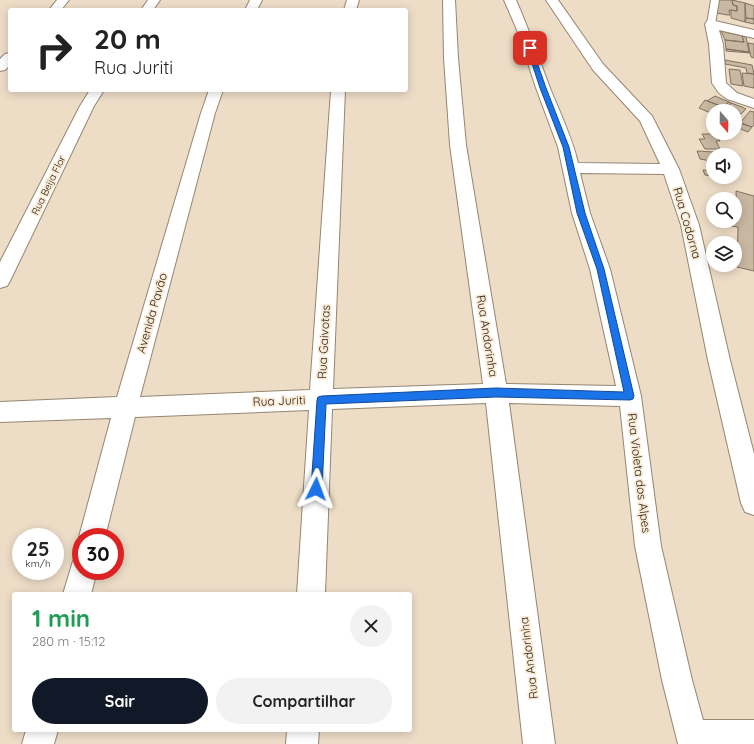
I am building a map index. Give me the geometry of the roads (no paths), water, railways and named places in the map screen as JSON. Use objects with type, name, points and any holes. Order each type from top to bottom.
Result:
[{"type":"street","points":[[57,8],[63,0]]},
{"type":"street","name":"Rua Andorinha","points":[[449,0],[451,58],[458,145],[496,392],[539,744]]},
{"type":"street","name":"Rua Violeta dos Alpes","points":[[510,0],[523,30],[543,88],[566,147],[581,213],[600,269],[630,396],[648,546],[693,740]]},
{"type":"street","name":"Rua Codorna","points":[[552,0],[598,67],[647,119],[671,169],[690,224],[719,360],[754,504]]},
{"type":"street","points":[[754,34],[711,24],[716,44],[719,83],[724,90],[732,96],[754,104]]},
{"type":"street","points":[[0,67],[8,59]]},
{"type":"street","name":"Rua Beija Flor","points":[[0,281],[96,92]]},
{"type":"street","name":"Avenida Pavão","points":[[94,528],[126,406],[208,113],[215,92]]},
{"type":"street","name":"Rua Gaivotas","points":[[310,592],[322,400],[332,177],[338,92]]},
{"type":"street","points":[[571,168],[671,169]]},
{"type":"street","name":"Rua Juriti","points":[[0,412],[496,392],[630,396]]},
{"type":"street","points":[[78,592],[81,580]]},
{"type":"street","points":[[38,744],[41,732]]},
{"type":"street","points":[[302,744],[303,732]]},
{"type":"street","points":[[693,740],[754,736]]},
{"type":"lane","points":[[711,24],[715,0]]}]
